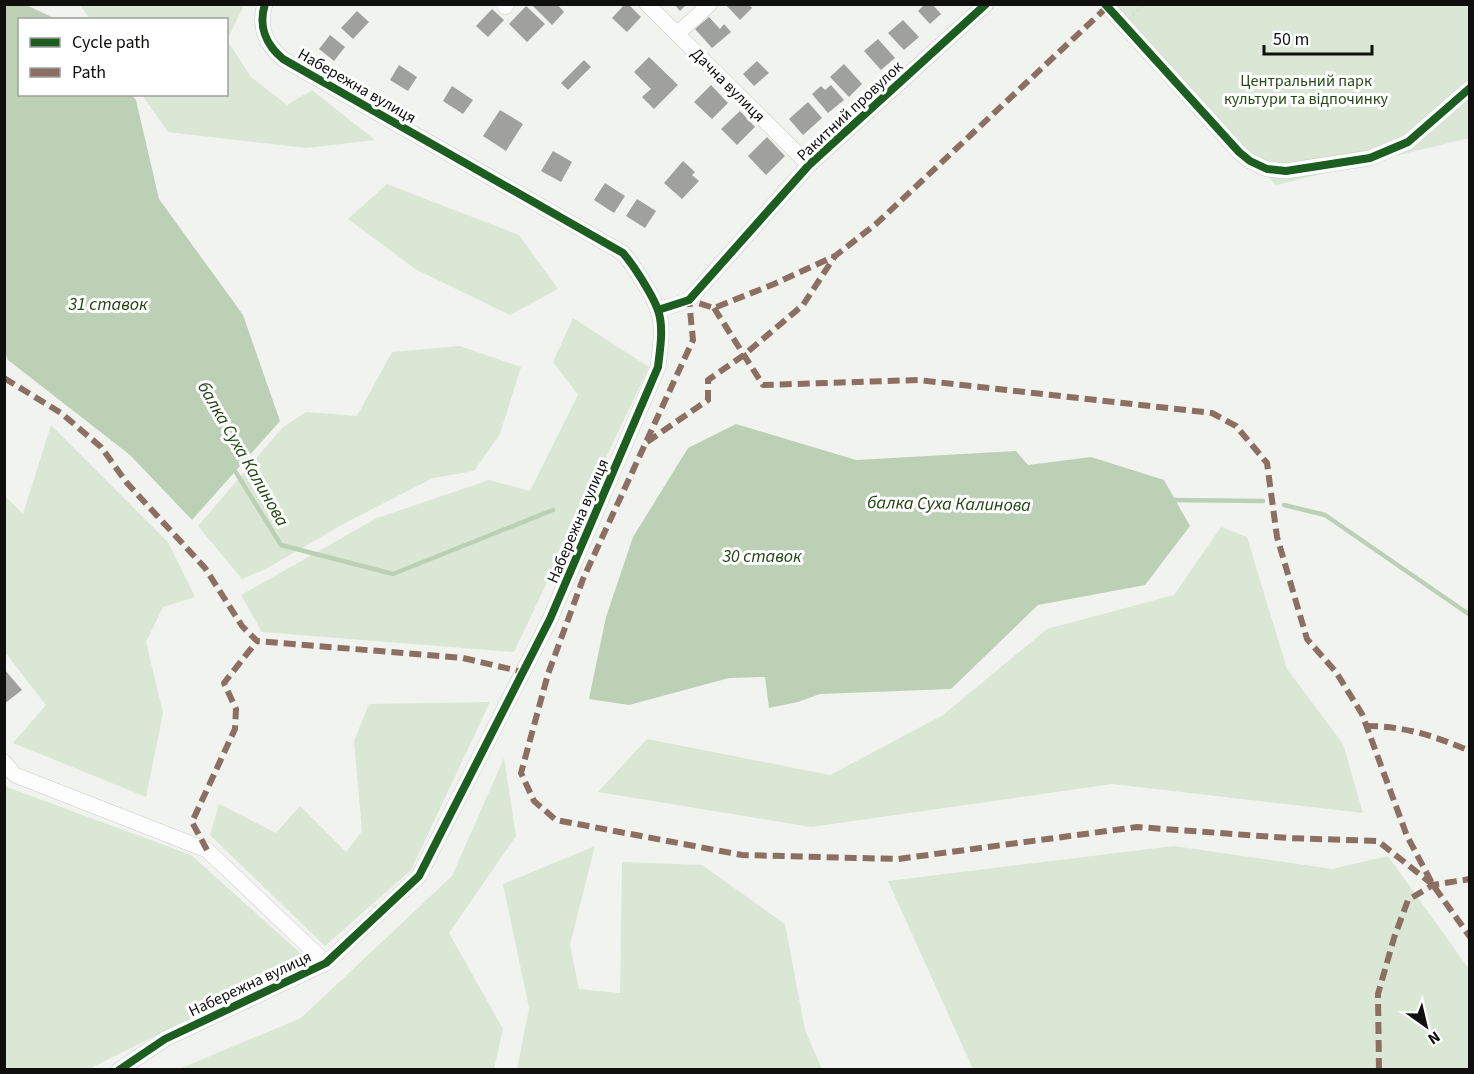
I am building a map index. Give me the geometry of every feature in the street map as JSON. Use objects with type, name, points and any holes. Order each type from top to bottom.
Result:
[{"type":"street","name":"Дачна вулиця","points":[[647,4],[809,165]]},
{"type":"street","points":[[677,34],[710,4]]},
{"type":"street","name":"Ракитний провулок","points":[[658,310],[689,300],[809,165],[987,4]]},
{"type":"street","points":[[1105,4],[1239,152],[1250,161],[1267,169],[1287,171],[1370,158],[1390,151],[1408,142],[1470,88]]},
{"type":"street","name":"Набережна вулиця","points":[[119,1070],[165,1039],[326,963],[419,876],[545,630],[658,367],[661,339],[658,310],[632,264],[623,253],[283,59],[274,52],[263,31],[261,20],[265,6]]},
{"type":"street","points":[[4,762],[15,775],[207,850],[326,963]]},
{"type":"green space","points":[[80,5],[244,5],[228,38],[228,18],[89,18]]},
{"type":"green space","name":"Центральний парк культури та відпочинку","points":[[1116,5],[1469,5],[1469,138],[1276,185]]},
{"type":"green space","points":[[228,42],[251,77],[287,105],[312,90],[375,140],[306,148],[168,132],[143,96],[228,96]]},
{"type":"green space","points":[[387,184],[519,235],[558,289],[510,315],[417,270],[348,219]]},
{"type":"green space","points":[[573,318],[649,367],[514,652],[262,632],[241,595],[377,518],[489,480],[530,491],[578,395],[553,362]]},
{"type":"green space","points":[[460,346],[521,367],[500,434],[474,471],[433,478],[345,523],[264,570],[242,579],[198,526],[282,428],[306,412],[357,416],[392,352]]},
{"type":"green space","points":[[51,425],[168,542],[195,597],[163,607],[146,642],[163,713],[146,797],[13,743],[46,705],[5,652],[5,496],[23,514]]},
{"type":"green space","points":[[1221,527],[1247,537],[1287,669],[1343,744],[1363,813],[1112,784],[811,827],[598,792],[647,739],[830,775],[943,715],[1047,629],[1174,595]]},
{"type":"green space","points":[[490,702],[411,870],[325,946],[210,835],[219,804],[276,833],[300,806],[346,852],[362,831],[354,741],[369,704]]},
{"type":"green space","points":[[504,758],[516,836],[449,933],[503,1029],[494,1069],[179,1069],[301,1018],[452,876]]},
{"type":"green space","points":[[4,786],[191,855],[307,959],[89,1069],[5,1069]]},
{"type":"green space","points":[[595,846],[570,945],[579,989],[620,993],[622,862],[702,865],[785,924],[805,1030],[822,1069],[517,1069],[529,1008],[503,884]]},
{"type":"green space","points":[[1174,846],[1332,869],[1388,856],[1469,969],[1469,1069],[973,1069],[888,881]]},
{"type":"water","name":"31 ставок","points":[[5,4],[26,5],[54,18],[18,18],[18,96],[133,96],[136,100],[159,199],[243,315],[280,421],[192,520],[130,455],[8,360],[5,352]]},
{"type":"water","name":"30 ставок","points":[[736,424],[856,460],[1016,451],[1028,465],[1091,457],[1164,480],[1190,526],[1145,585],[1038,605],[951,689],[820,694],[798,702],[769,708],[765,677],[729,678],[629,705],[589,699],[606,617],[633,537],[688,448]]},
{"type":"building","points":[[531,4],[557,4],[564,12],[552,25]]},
{"type":"building","points":[[625,4],[628,4],[641,17],[627,32],[612,18]]},
{"type":"building","points":[[674,4],[687,4],[680,11]]},
{"type":"building","points":[[725,4],[749,4],[752,8],[740,20]]},
{"type":"building","points":[[925,4],[932,4],[941,14],[930,24],[918,11]]},
{"type":"building","points":[[526,6],[545,24],[527,42],[509,24]]},
{"type":"building","points":[[492,9],[504,20],[488,37],[476,26]]},
{"type":"building","points":[[357,11],[369,22],[353,39],[341,28]]},
{"type":"building","points":[[709,17],[720,29],[724,24],[731,32],[712,48],[695,29]]},
{"type":"building","points":[[903,20],[919,37],[904,50],[888,33]]},
{"type":"building","points":[[330,35],[345,47],[334,61],[319,49]]},
{"type":"building","points":[[878,39],[895,58],[881,70],[864,51]]},
{"type":"building","points":[[649,57],[678,85],[654,109],[642,97],[651,89],[634,72]]},
{"type":"building","points":[[584,60],[591,67],[568,90],[561,83]]},
{"type":"building","points":[[757,61],[769,73],[754,86],[743,74]]},
{"type":"building","points":[[844,64],[862,84],[849,97],[830,77]]},
{"type":"building","points":[[399,65],[417,77],[408,91],[390,80]]},
{"type":"building","points":[[711,85],[728,103],[712,119],[694,102]]},
{"type":"building","points":[[831,85],[844,100],[828,113],[812,94],[821,86],[825,90]]},
{"type":"building","points":[[452,86],[473,100],[463,114],[443,101]]},
{"type":"building","points":[[808,102],[822,118],[803,135],[789,119]]},
{"type":"building","points":[[500,110],[523,124],[506,151],[483,136]]},
{"type":"building","points":[[740,111],[755,127],[737,145],[721,129]]},
{"type":"building","points":[[767,137],[785,156],[766,175],[748,156]]},
{"type":"building","points":[[553,151],[572,162],[561,182],[541,171]]},
{"type":"building","points":[[683,161],[695,172],[692,175],[699,181],[682,199],[664,183]]},
{"type":"building","points":[[605,183],[625,196],[614,213],[594,200]]},
{"type":"building","points":[[637,199],[656,211],[645,228],[626,216]]},
{"type":"building","points":[[4,669],[22,690],[4,704]]},
{"type":"waterway","name":"балка Суха Калинова","points":[[232,466],[281,545],[393,574],[553,510]]},
{"type":"waterway","name":"балка Суха Калинова","points":[[1170,500],[1263,501]]},
{"type":"waterway","name":"балка Суха Калинова","points":[[1284,505],[1325,515],[1470,615]]},
{"type":"marked path","points":[[1107,7],[876,224],[835,256],[714,308],[689,300],[693,340],[583,579],[548,674],[521,773],[534,801],[556,820],[742,855],[898,859],[1137,827],[1288,838],[1378,841],[1433,885]]},
{"type":"marked path","points":[[647,442],[708,400],[708,380],[744,355],[803,305],[835,256]]},
{"type":"marked path","points":[[714,308],[763,385],[918,380],[1212,413],[1236,426],[1267,463],[1277,537],[1307,639],[1336,672],[1362,714],[1407,836],[1433,885],[1470,937]]},
{"type":"marked path","points":[[4,378],[61,413],[101,447],[127,483],[205,568],[242,626],[257,641],[463,658],[523,672]]},
{"type":"marked path","points":[[207,850],[192,822],[235,729],[236,709],[224,683],[257,641]]},
{"type":"marked path","points":[[1366,726],[1380,726],[1419,733],[1470,751]]},
{"type":"marked path","points":[[1379,1070],[1378,994],[1408,900],[1433,885],[1470,879]]},
{"type":"cycle path","points":[[119,1070],[165,1039],[326,963],[419,876],[550,619],[658,367],[661,331],[658,310],[652,296],[623,253],[283,59],[272,48],[265,34],[262,20],[265,4]]},
{"type":"cycle path","points":[[658,310],[689,300],[809,165],[986,4]]},
{"type":"cycle path","points":[[1105,4],[1239,152],[1250,161],[1267,169],[1286,171],[1370,158],[1408,142],[1470,88]]}]
